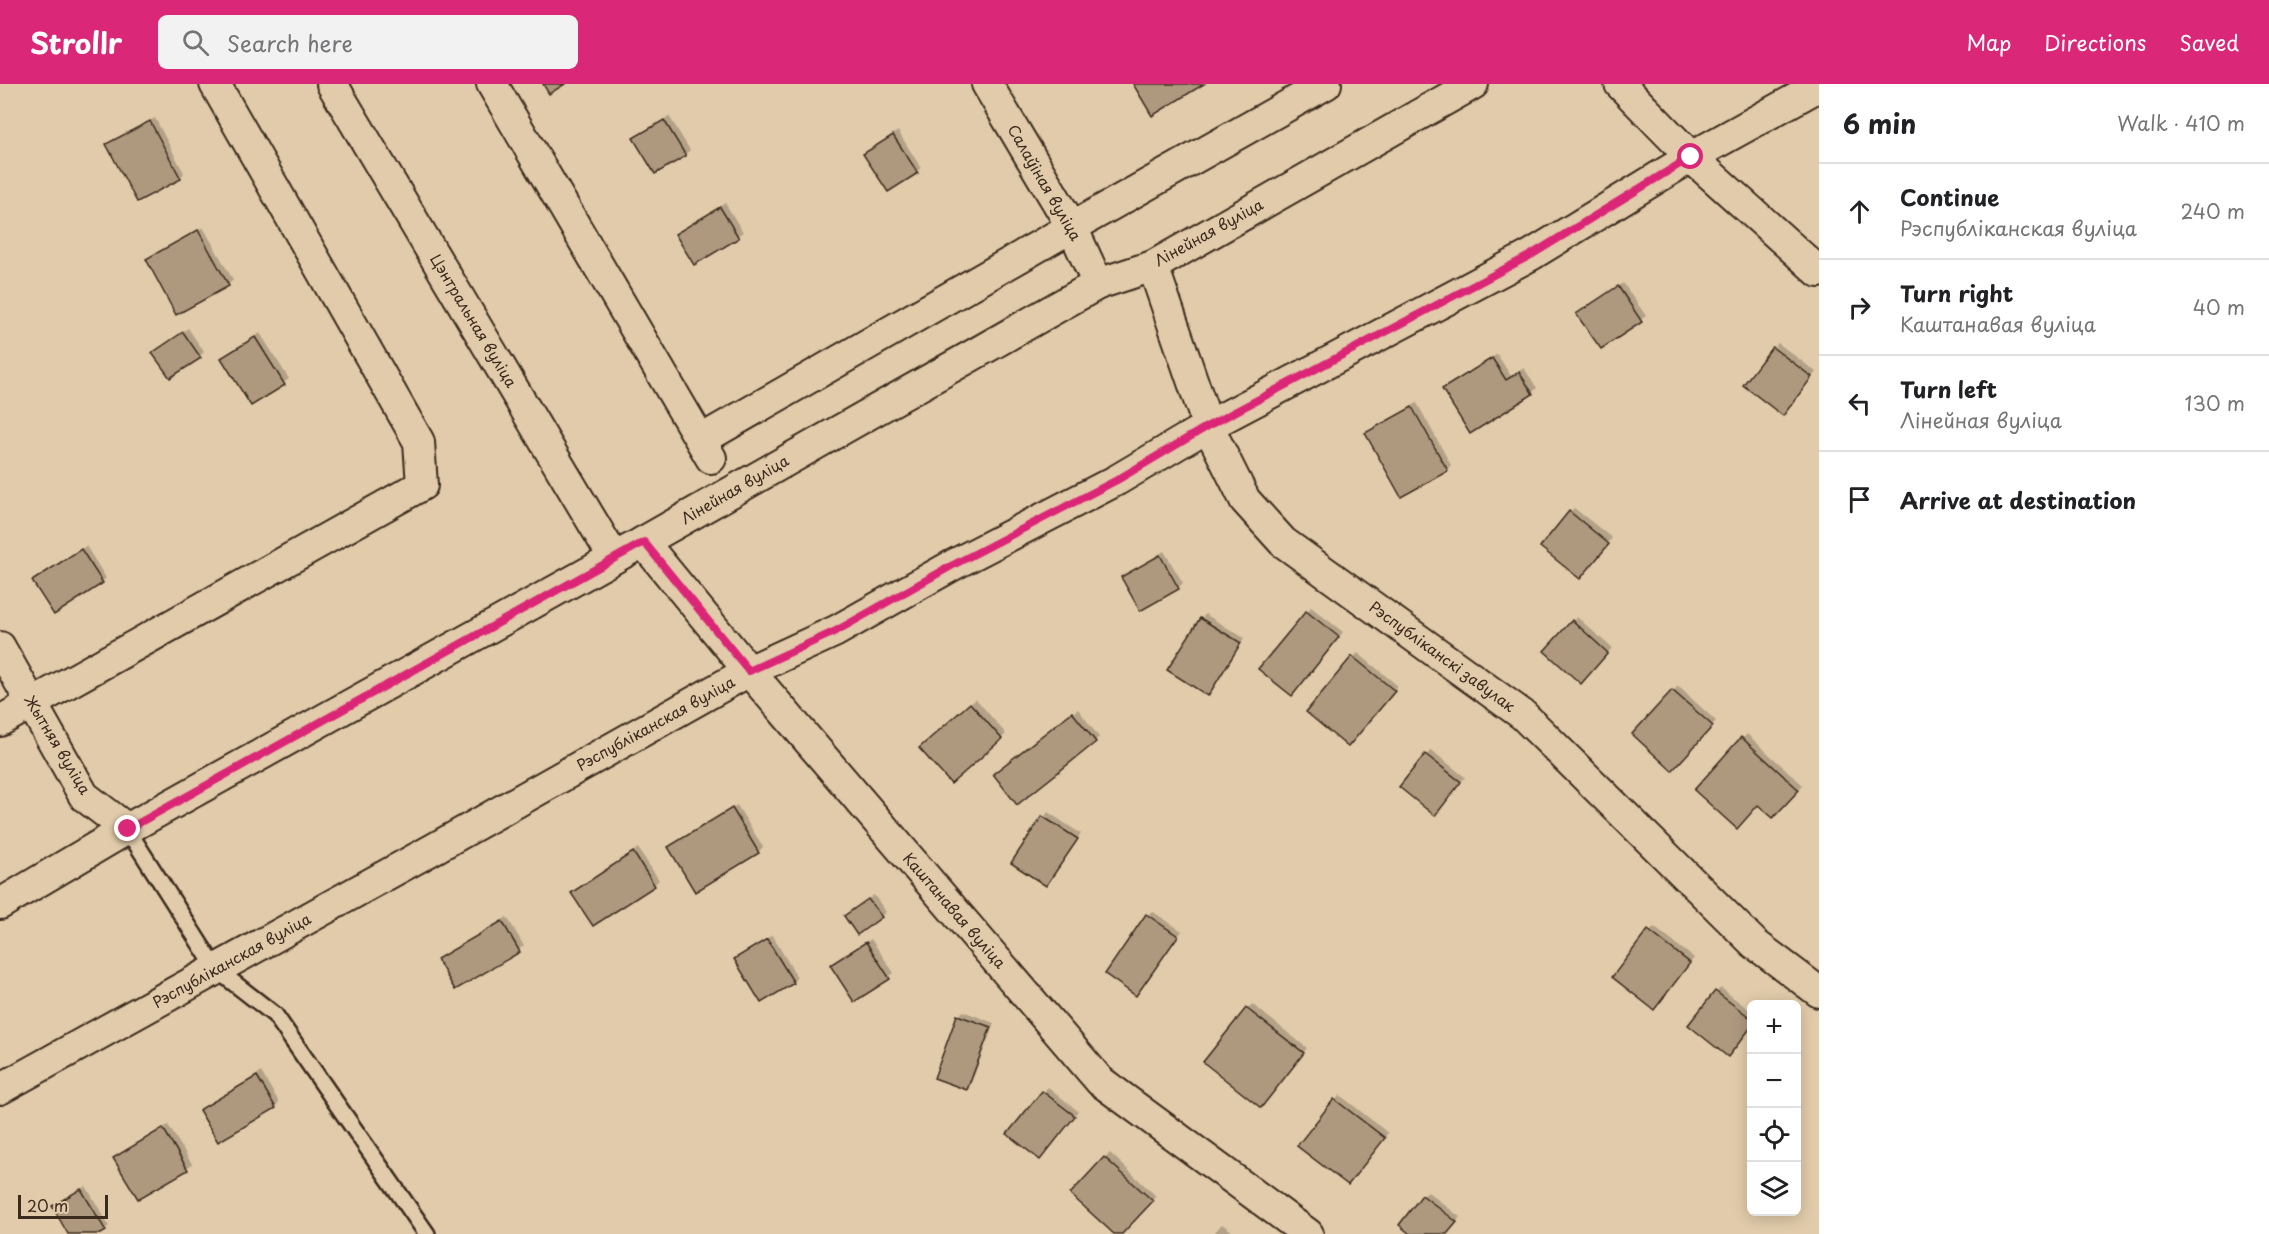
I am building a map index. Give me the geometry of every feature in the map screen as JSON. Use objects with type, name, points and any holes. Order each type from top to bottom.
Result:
[{"type":"street","points":[[0,721],[422,486],[420,442],[215,84]]},
{"type":"street","name":"Цэнтральная вуліца","points":[[332,84],[614,558]]},
{"type":"street","points":[[492,84],[706,449],[1072,227],[1326,84]]},
{"type":"street","name":"Салаўіная вуліца","points":[[987,84],[1072,227],[1098,284]]},
{"type":"street","name":"Лінейная вуліца","points":[[0,903],[1098,284],[1153,266],[1473,84]]},
{"type":"street","points":[[1620,84],[1691,157],[1819,272]]},
{"type":"street","name":"Рэспубліканская вуліца","points":[[0,1089],[749,671],[836,631],[953,565],[1117,480],[1208,426],[1531,255],[1691,157],[1819,86]]},
{"type":"street","name":"Рэспубліканскі завулак","points":[[1153,266],[1208,426],[1245,500],[1283,542],[1523,715],[1755,944],[1819,992]]},
{"type":"street","name":"Каштанавая вуліца","points":[[644,542],[749,671],[1100,1081],[1308,1234]]},
{"type":"street","name":"Жытняя вуліца","points":[[0,647],[84,796],[128,829]]},
{"type":"lane","points":[[128,829],[216,969],[275,1014],[427,1234]]},
{"type":"building","points":[[543,84],[565,84],[549,94]]},
{"type":"building","points":[[1133,84],[1204,84],[1152,116]]},
{"type":"building","points":[[664,120],[686,156],[655,174],[633,138]]},
{"type":"building","points":[[150,121],[181,179],[137,202],[106,144]]},
{"type":"building","points":[[893,135],[918,173],[888,192],[863,154]]},
{"type":"building","points":[[720,207],[739,238],[694,265],[675,234]]},
{"type":"building","points":[[198,230],[229,286],[176,315],[146,259]]},
{"type":"building","points":[[1618,286],[1642,322],[1601,349],[1576,314]]},
{"type":"building","points":[[183,332],[201,358],[170,378],[152,353]]},
{"type":"building","points":[[255,337],[285,385],[251,406],[221,358]]},
{"type":"building","points":[[1772,347],[1812,377],[1783,416],[1743,385]]},
{"type":"building","points":[[1492,358],[1506,380],[1519,372],[1533,394],[1470,434],[1442,389]]},
{"type":"building","points":[[1412,407],[1448,471],[1401,497],[1365,433]]},
{"type":"building","points":[[1569,511],[1609,544],[1580,579],[1540,547]]},
{"type":"building","points":[[81,549],[103,583],[54,615],[32,581]]},
{"type":"building","points":[[1160,555],[1179,589],[1140,611],[1121,577]]},
{"type":"building","points":[[1306,611],[1339,637],[1292,696],[1258,669]]},
{"type":"building","points":[[1200,618],[1241,643],[1208,696],[1167,670]]},
{"type":"building","points":[[1572,620],[1608,653],[1581,684],[1544,651]]},
{"type":"building","points":[[1352,656],[1395,691],[1348,747],[1306,712]]},
{"type":"building","points":[[1672,690],[1713,726],[1672,771],[1632,734]]},
{"type":"building","points":[[970,703],[1002,739],[951,784],[919,748]]},
{"type":"building","points":[[1072,712],[1096,742],[1017,805],[993,774]]},
{"type":"building","points":[[1741,737],[1799,790],[1773,818],[1758,805],[1737,829],[1694,790]]},
{"type":"building","points":[[1425,754],[1461,782],[1435,816],[1399,787]]},
{"type":"building","points":[[732,808],[759,853],[695,892],[668,847]]},
{"type":"building","points":[[1042,816],[1078,839],[1046,886],[1011,863]]},
{"type":"building","points":[[633,852],[655,886],[593,926],[571,893]]},
{"type":"building","points":[[868,899],[882,917],[857,935],[844,916]]},
{"type":"building","points":[[1146,914],[1178,936],[1136,996],[1105,974]]},
{"type":"building","points":[[502,921],[520,952],[455,990],[437,959]]},
{"type":"building","points":[[1648,930],[1690,963],[1654,1010],[1612,977]]},
{"type":"building","points":[[767,939],[794,983],[761,1003],[734,959]]},
{"type":"building","points":[[866,942],[890,979],[854,1002],[830,965]]},
{"type":"building","points":[[1715,991],[1747,1015],[1747,1032],[1728,1057],[1688,1025]]},
{"type":"building","points":[[1246,1008],[1304,1053],[1261,1108],[1203,1062]]},
{"type":"building","points":[[957,1015],[991,1027],[967,1090],[934,1078]]},
{"type":"building","points":[[257,1076],[276,1108],[218,1142],[199,1110]]},
{"type":"building","points":[[1042,1091],[1075,1116],[1040,1160],[1007,1134]]},
{"type":"building","points":[[1334,1099],[1385,1138],[1348,1185],[1297,1146]]},
{"type":"building","points":[[163,1128],[188,1170],[138,1199],[113,1158]]},
{"type":"building","points":[[1104,1157],[1153,1201],[1122,1234],[1114,1234],[1070,1194]]},
{"type":"building","points":[[81,1189],[106,1231],[101,1234],[68,1234],[52,1206]]},
{"type":"building","points":[[1422,1195],[1457,1222],[1447,1234],[1410,1234],[1399,1225]]},
{"type":"route","points":[[128,829],[644,542],[749,671],[836,631],[953,565],[1117,480],[1208,426],[1531,255],[1691,157]]}]
